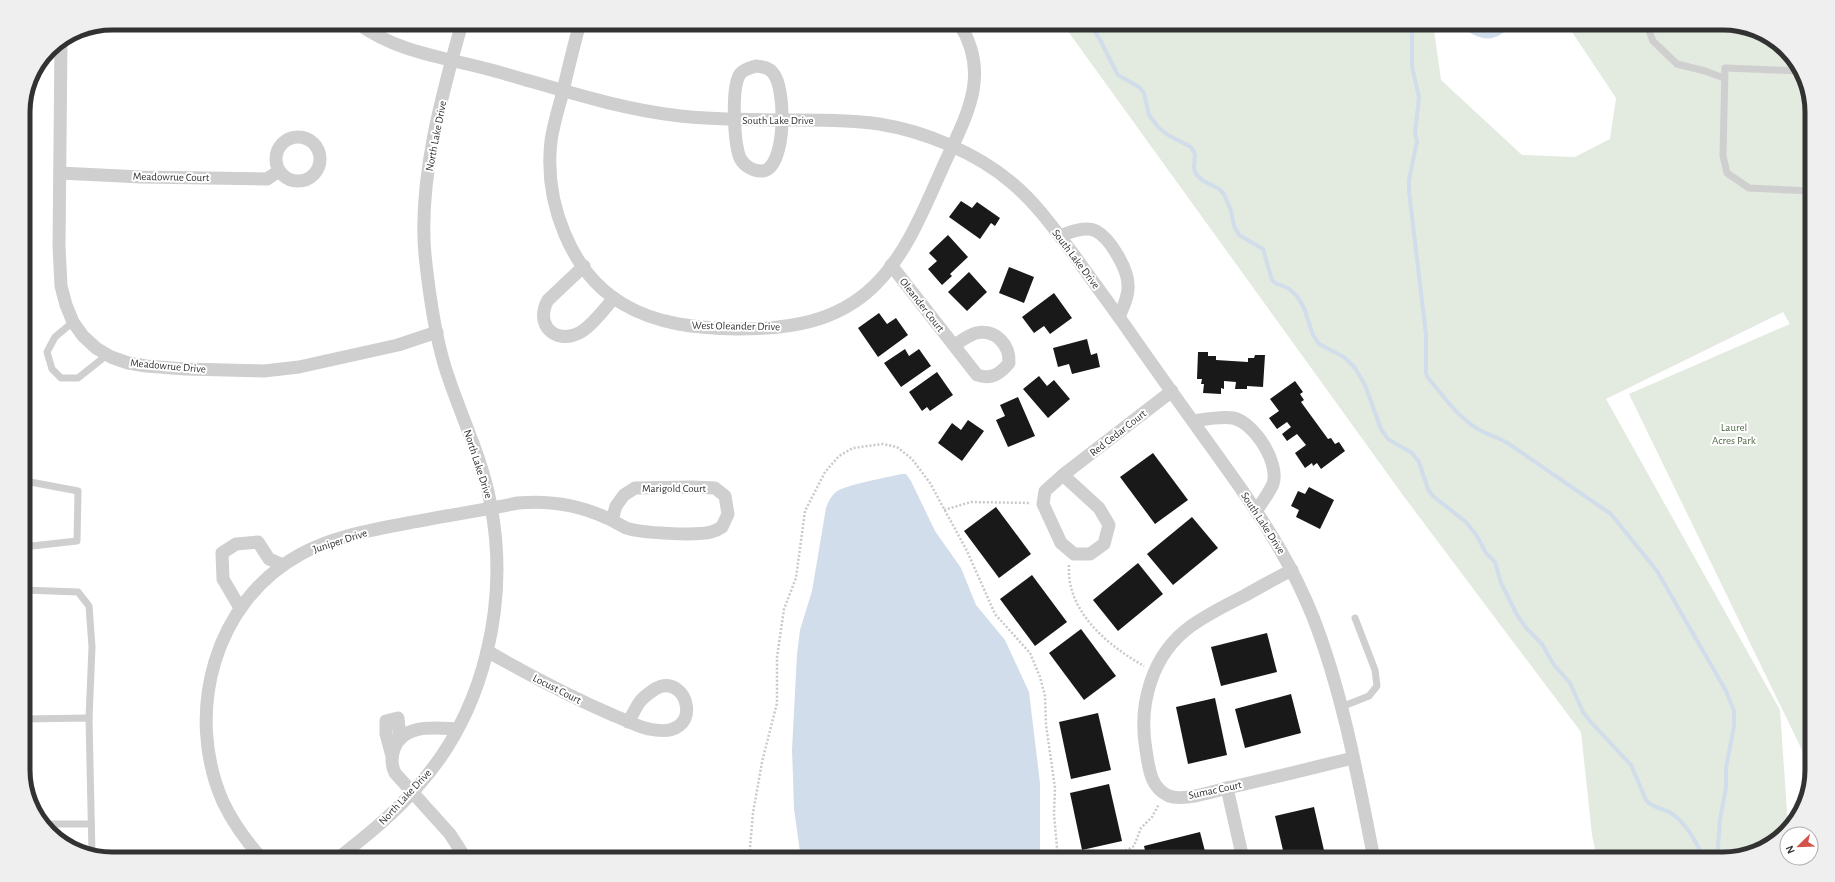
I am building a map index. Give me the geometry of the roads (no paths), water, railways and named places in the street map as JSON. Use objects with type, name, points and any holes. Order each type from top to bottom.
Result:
[{"type":"street","points":[[367,30],[391,44],[407,50],[452,60]]},
{"type":"street","name":"North Lake Drive","points":[[346,852],[378,826],[412,792],[436,763],[457,729],[475,689],[487,651],[495,610],[497,583],[495,528],[483,475],[445,367],[432,311],[425,253],[426,193],[435,134],[460,30]]},
{"type":"street","name":"West Oleander Drive","points":[[578,30],[551,143],[552,191],[562,227],[570,245],[592,278],[614,298],[641,313],[681,325],[732,328],[790,326],[829,317],[846,308],[874,286],[891,265],[916,225],[970,105],[976,74],[969,42],[963,30]]},
{"type":"street","name":"Meadowrue Drive","points":[[61,48],[59,246],[61,286],[66,305],[73,322],[83,336],[96,348],[107,355],[128,363],[146,366],[206,370],[270,371],[299,367],[398,345],[437,332]]},
{"type":"street","name":"South Lake Drive","points":[[452,60],[625,107],[651,112],[734,120],[875,123],[904,128],[933,138],[988,165],[1013,183],[1034,204],[1060,236],[1194,421],[1257,510],[1292,570],[1314,618],[1341,707],[1373,852]]},
{"type":"street","points":[[756,66],[766,67],[773,73],[778,82],[782,120],[780,141],[776,158],[771,167],[764,171],[754,170],[741,160],[734,120],[737,80],[745,70],[756,66]]},
{"type":"street","name":"Meadowrue Court","points":[[60,172],[141,177],[267,179],[280,171]]},
{"type":"street","points":[[1060,236],[1086,229],[1096,231],[1113,249],[1126,273],[1128,285],[1127,297],[1119,317]]},
{"type":"street","name":"Oleander Court","points":[[891,265],[954,345]]},
{"type":"street","points":[[584,266],[548,300],[544,307],[542,316],[545,325],[552,332],[561,336],[572,336],[581,332],[614,298]]},
{"type":"street","name":"Red Cedar Court","points":[[1063,475],[1099,508],[1109,525],[1104,544],[1090,554],[1074,554],[1061,543],[1043,504],[1045,491],[1063,475],[1172,391]]},
{"type":"street","points":[[1194,421],[1222,417],[1235,418],[1246,424],[1256,434],[1271,458],[1274,471],[1273,484],[1257,510]]},
{"type":"street","name":"Marigold Court","points":[[491,508],[518,503],[548,502],[582,508],[612,520],[627,528],[656,533],[710,532],[722,528],[728,514],[725,496],[715,488],[635,488],[624,496],[616,506],[612,520]]},
{"type":"street","name":"Juniper Drive","points":[[257,852],[237,827],[223,801],[210,763],[207,743],[207,702],[210,681],[222,642],[240,608],[267,578],[283,565],[322,544],[343,537],[491,508]]},
{"type":"street","points":[[240,608],[223,579],[222,553],[236,544],[258,542],[269,559],[283,565]]},
{"type":"street","name":"Sumac Court","points":[[1292,570],[1218,609],[1191,626],[1168,647],[1154,672],[1149,687],[1144,716],[1145,745],[1153,784],[1170,796],[1181,797],[1227,788],[1353,758]]},
{"type":"street","name":"Locust Court","points":[[487,651],[570,696],[628,722]]},
{"type":"street","points":[[400,738],[398,718],[386,721],[386,734],[395,773],[450,834],[462,852]]},
{"type":"street","points":[[392,756],[400,738],[409,732],[419,729],[457,729]]},
{"type":"street","points":[[1227,788],[1241,852]]},
{"type":"lane","points":[[1649,30],[1653,41],[1677,64],[1705,71],[1724,78]]},
{"type":"lane","points":[[1793,70],[1725,68],[1724,156],[1728,173],[1749,188],[1805,191]]},
{"type":"lane","points":[[73,322],[55,337],[46,352],[52,369],[61,378],[78,378],[107,355]]},
{"type":"lane","points":[[30,482],[78,491],[78,505],[77,541],[30,546]]},
{"type":"lane","points":[[30,590],[78,592],[89,606],[92,647],[89,718],[92,849]]},
{"type":"lane","points":[[1341,707],[1369,696],[1377,686],[1375,670],[1355,618]]},
{"type":"lane","points":[[30,719],[89,718]]},
{"type":"lane","points":[[50,824],[91,824]]},
{"type":"waterway","points":[[1094,30],[1118,75],[1139,87],[1144,93],[1149,115],[1158,127],[1168,135],[1191,147],[1195,154],[1194,168],[1196,174],[1202,180],[1219,189],[1224,194],[1231,211],[1234,226],[1239,235],[1263,249],[1272,280],[1275,283],[1288,288],[1297,296],[1304,308],[1313,335],[1319,344],[1344,357],[1355,368],[1365,385],[1381,429],[1388,439],[1412,453],[1419,462],[1428,489],[1433,496],[1466,522],[1477,536],[1486,553],[1495,562],[1501,583],[1517,615],[1527,629],[1542,644],[1554,665],[1570,683],[1583,712],[1589,720],[1631,765],[1646,800],[1652,805],[1671,813],[1682,822],[1700,852]]},
{"type":"waterway","points":[[1412,30],[1412,67],[1419,97],[1415,134],[1417,141],[1409,180],[1409,191],[1426,335],[1426,373],[1428,378],[1451,406],[1464,419],[1482,431],[1509,444],[1611,514],[1657,571],[1726,691],[1734,711],[1734,726],[1726,768],[1726,787],[1720,820],[1718,852]]},
{"type":"park label","name":"Laurel Acres Park","points":[[1734,433]]}]
